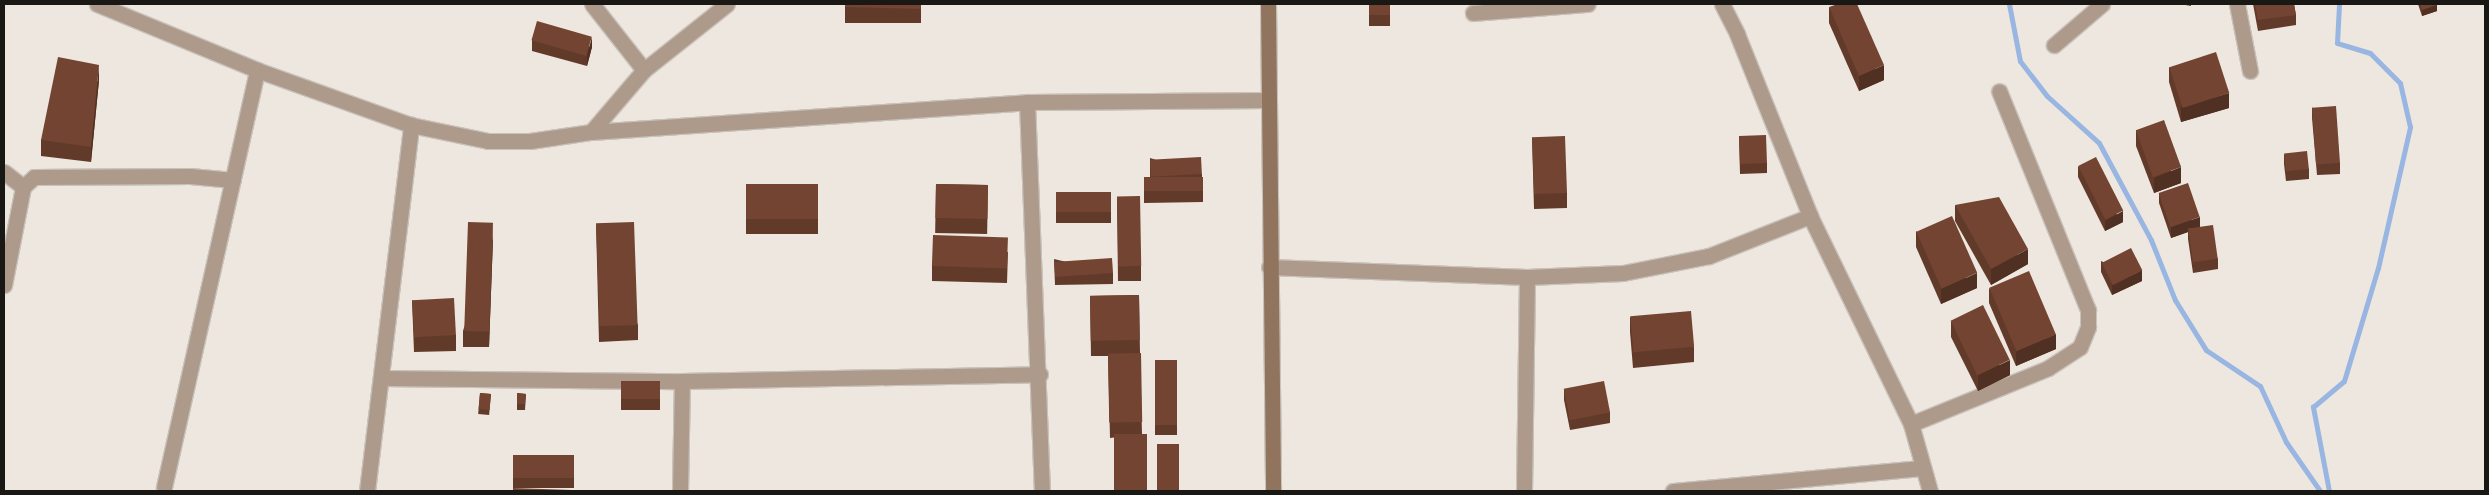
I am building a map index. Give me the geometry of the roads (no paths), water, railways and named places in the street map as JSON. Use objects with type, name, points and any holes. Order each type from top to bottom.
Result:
[{"type":"street","points":[[97,4],[257,70],[412,125],[488,141],[508,142],[591,132],[1027,102],[1269,100]]},
{"type":"street","points":[[592,4],[644,70]]},
{"type":"street","points":[[591,132],[644,70],[727,4]]},
{"type":"street","points":[[1268,4],[1269,267],[1273,491]]},
{"type":"street","points":[[1473,14],[1588,4]]},
{"type":"street","points":[[1722,4],[1737,34],[1810,216],[1911,424],[1930,491]]},
{"type":"street","points":[[2054,45],[2102,4]]},
{"type":"street","points":[[2237,4],[2250,71]]},
{"type":"street","points":[[164,488],[257,70]]},
{"type":"street","points":[[1911,424],[2048,368],[2080,346],[2088,327],[2088,310],[2000,91]]},
{"type":"street","points":[[1027,102],[1040,374],[1042,491]]},
{"type":"street","points":[[367,491],[412,125]]},
{"type":"street","points":[[4,172],[23,187]]},
{"type":"street","points":[[4,285],[23,187],[28,180],[43,175],[190,176],[233,180]]},
{"type":"street","points":[[1269,267],[1527,277],[1623,272],[1709,256],[1810,216]]},
{"type":"street","points":[[1524,491],[1527,277]]},
{"type":"street","points":[[381,378],[682,381],[1040,374]]},
{"type":"street","points":[[680,491],[682,381]]},
{"type":"street","points":[[1673,491],[1722,488],[1922,468]]},
{"type":"waterway","points":[[2009,4],[2020,61],[2047,96],[2099,143],[2151,240],[2175,300],[2206,350],[2260,386],[2286,442],[2320,491]]},
{"type":"waterway","points":[[2329,491],[2313,407],[2344,381],[2378,268],[2410,127],[2400,83],[2370,53],[2337,43],[2339,4]]}]
